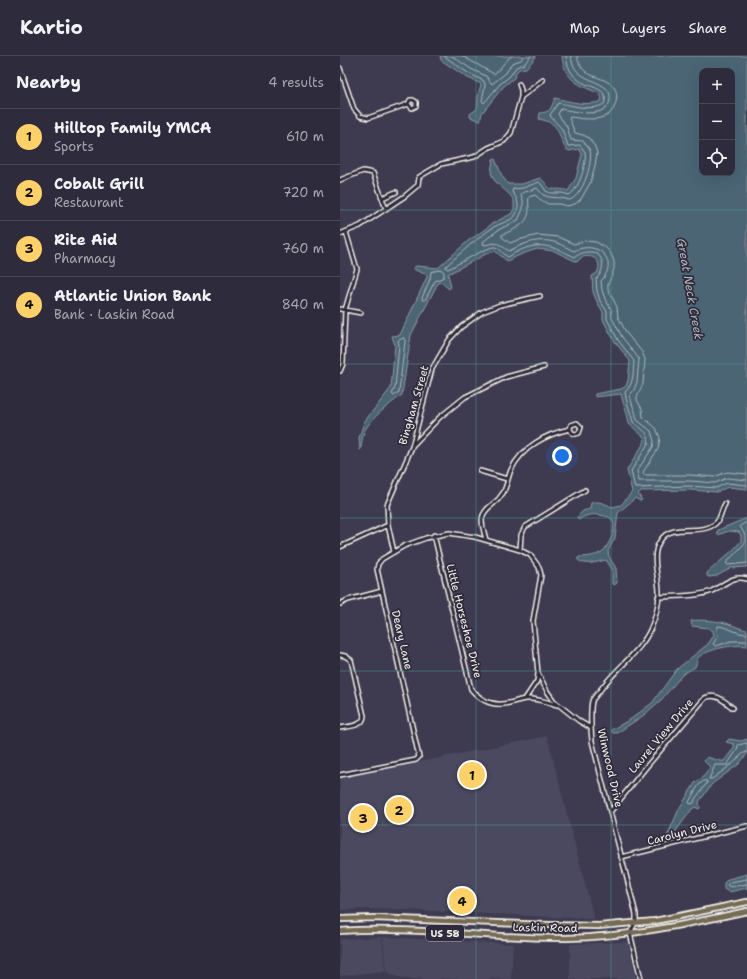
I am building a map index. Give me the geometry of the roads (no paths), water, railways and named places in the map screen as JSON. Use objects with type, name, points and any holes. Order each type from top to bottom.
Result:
[{"type":"main road","name":"Laskin Road","points":[[340,918],[382,918],[599,926],[676,918],[747,902]]},
{"type":"main road","name":"Laskin Road","points":[[340,931],[389,930],[565,938],[630,933],[747,911]]},
{"type":"street","points":[[340,69],[354,110],[360,116],[368,118],[408,104]]},
{"type":"street","points":[[521,97],[543,80]]},
{"type":"street","points":[[340,234],[360,227],[416,188],[419,182],[419,177],[430,170],[446,162],[474,157],[506,139],[511,133],[521,97],[519,84]]},
{"type":"street","points":[[340,180],[363,171],[373,173],[386,209]]},
{"type":"street","points":[[382,198],[396,192]]},
{"type":"street","points":[[340,371],[342,364],[345,310],[357,269],[346,232]]},
{"type":"street","name":"Bingham Street","points":[[394,552],[388,525],[387,505],[412,447],[432,369],[449,340],[461,327],[482,312],[500,305],[540,296]]},
{"type":"street","points":[[340,309],[361,312]]},
{"type":"street","points":[[412,447],[440,417],[465,397],[506,377],[544,367]]},
{"type":"street","points":[[486,540],[482,522],[482,514],[502,496],[515,462],[528,447],[552,434],[570,430]]},
{"type":"street","points":[[480,471],[507,480]]},
{"type":"street","points":[[520,550],[521,535],[525,527],[585,490]]},
{"type":"street","name":"Winwood Drive","points":[[635,923],[636,914],[592,741],[592,701],[612,675],[631,657],[643,642],[653,622],[658,597],[655,556],[659,542],[665,535],[674,531],[704,528],[714,524],[718,520],[725,504]]},
{"type":"street","points":[[340,547],[388,525]]},
{"type":"street","points":[[394,552],[416,541],[434,535],[454,533],[486,540],[520,550],[534,558],[541,571],[533,621],[538,673],[537,681],[526,699]]},
{"type":"street","name":"Little Horseshoe Drive","points":[[434,535],[471,689],[478,698],[490,703],[506,704],[526,699],[536,699],[559,705]]},
{"type":"street","name":"Deary Lane","points":[[340,774],[416,760],[419,756],[377,566],[379,562],[394,552]]},
{"type":"street","points":[[658,597],[706,593],[734,578],[747,579]]},
{"type":"street","points":[[340,604],[348,600],[382,591]]},
{"type":"street","points":[[340,655],[351,660],[364,716],[360,724],[340,728]]},
{"type":"street","points":[[538,673],[550,696],[579,721],[591,728]]},
{"type":"street","name":"Laurel View Drive","points":[[610,812],[705,698],[715,696],[733,708]]},
{"type":"street","name":"Carolyn Drive","points":[[621,857],[747,826]]},
{"type":"street","points":[[635,923],[630,933],[641,979]]},
{"type":"water","points":[[440,56],[536,57],[526,68],[519,69],[514,78],[503,87],[482,113],[480,121],[470,117],[470,114],[477,109],[481,84],[466,77],[441,60]]},
{"type":"water","name":"Great Neck Creek","points":[[562,56],[747,56],[747,489],[728,487],[717,492],[690,490],[641,491],[638,494],[642,500],[640,501],[635,498],[618,513],[615,538],[608,551],[609,557],[616,568],[617,583],[614,585],[612,584],[612,569],[606,560],[595,563],[584,563],[577,559],[579,557],[595,555],[603,551],[608,544],[614,529],[612,520],[609,517],[597,515],[586,516],[579,520],[577,517],[583,511],[590,509],[591,503],[594,502],[612,507],[621,505],[632,492],[627,470],[645,441],[644,437],[629,424],[621,394],[595,397],[595,394],[621,389],[626,386],[630,361],[615,342],[603,320],[603,312],[593,292],[592,276],[597,273],[599,269],[596,259],[586,256],[582,257],[577,262],[554,251],[537,249],[507,261],[495,251],[486,254],[448,274],[451,287],[449,289],[441,282],[438,283],[411,335],[402,395],[382,411],[368,425],[363,435],[360,450],[359,438],[364,422],[391,388],[395,345],[392,336],[400,335],[427,277],[427,275],[413,268],[416,266],[438,268],[469,240],[493,223],[511,214],[514,209],[514,201],[511,196],[494,180],[491,173],[493,159],[495,159],[502,176],[508,184],[522,184],[540,178],[550,188],[568,191],[576,178],[582,154],[579,149],[569,151],[566,149],[555,126],[539,119],[540,113],[546,112],[550,109],[555,98],[578,103],[596,103],[601,101],[602,98],[598,93],[579,84],[569,76]]},
{"type":"water","points":[[747,518],[747,566],[731,568],[717,576],[707,576],[707,573],[741,541],[739,532],[729,531],[718,535],[718,530]]},
{"type":"water","points":[[704,620],[721,622],[747,630],[747,646],[721,648],[702,655],[698,658],[695,667],[683,674],[661,700],[644,715],[617,733],[613,733],[611,730],[631,719],[652,703],[677,669],[708,644],[714,635],[713,631],[708,628],[692,626],[691,621]]},
{"type":"water","points":[[729,739],[741,741],[747,739],[747,754],[739,764],[712,784],[699,802],[700,808],[695,807],[692,809],[676,831],[674,839],[665,841],[679,809],[695,783],[705,775],[710,767],[704,761],[707,757],[724,761],[734,748],[734,744],[726,742]]},
{"type":"water","points":[[747,874],[747,888],[729,892],[724,889],[724,883],[728,879]]},
{"type":"place","name":"Hilltop Family YMCA","points":[[472,775]]},
{"type":"place","name":"Cobalt Grill","points":[[399,810]]},
{"type":"place","name":"Rite Aid","points":[[363,818]]},
{"type":"place","name":"Atlantic Union Bank","points":[[462,901]]}]
